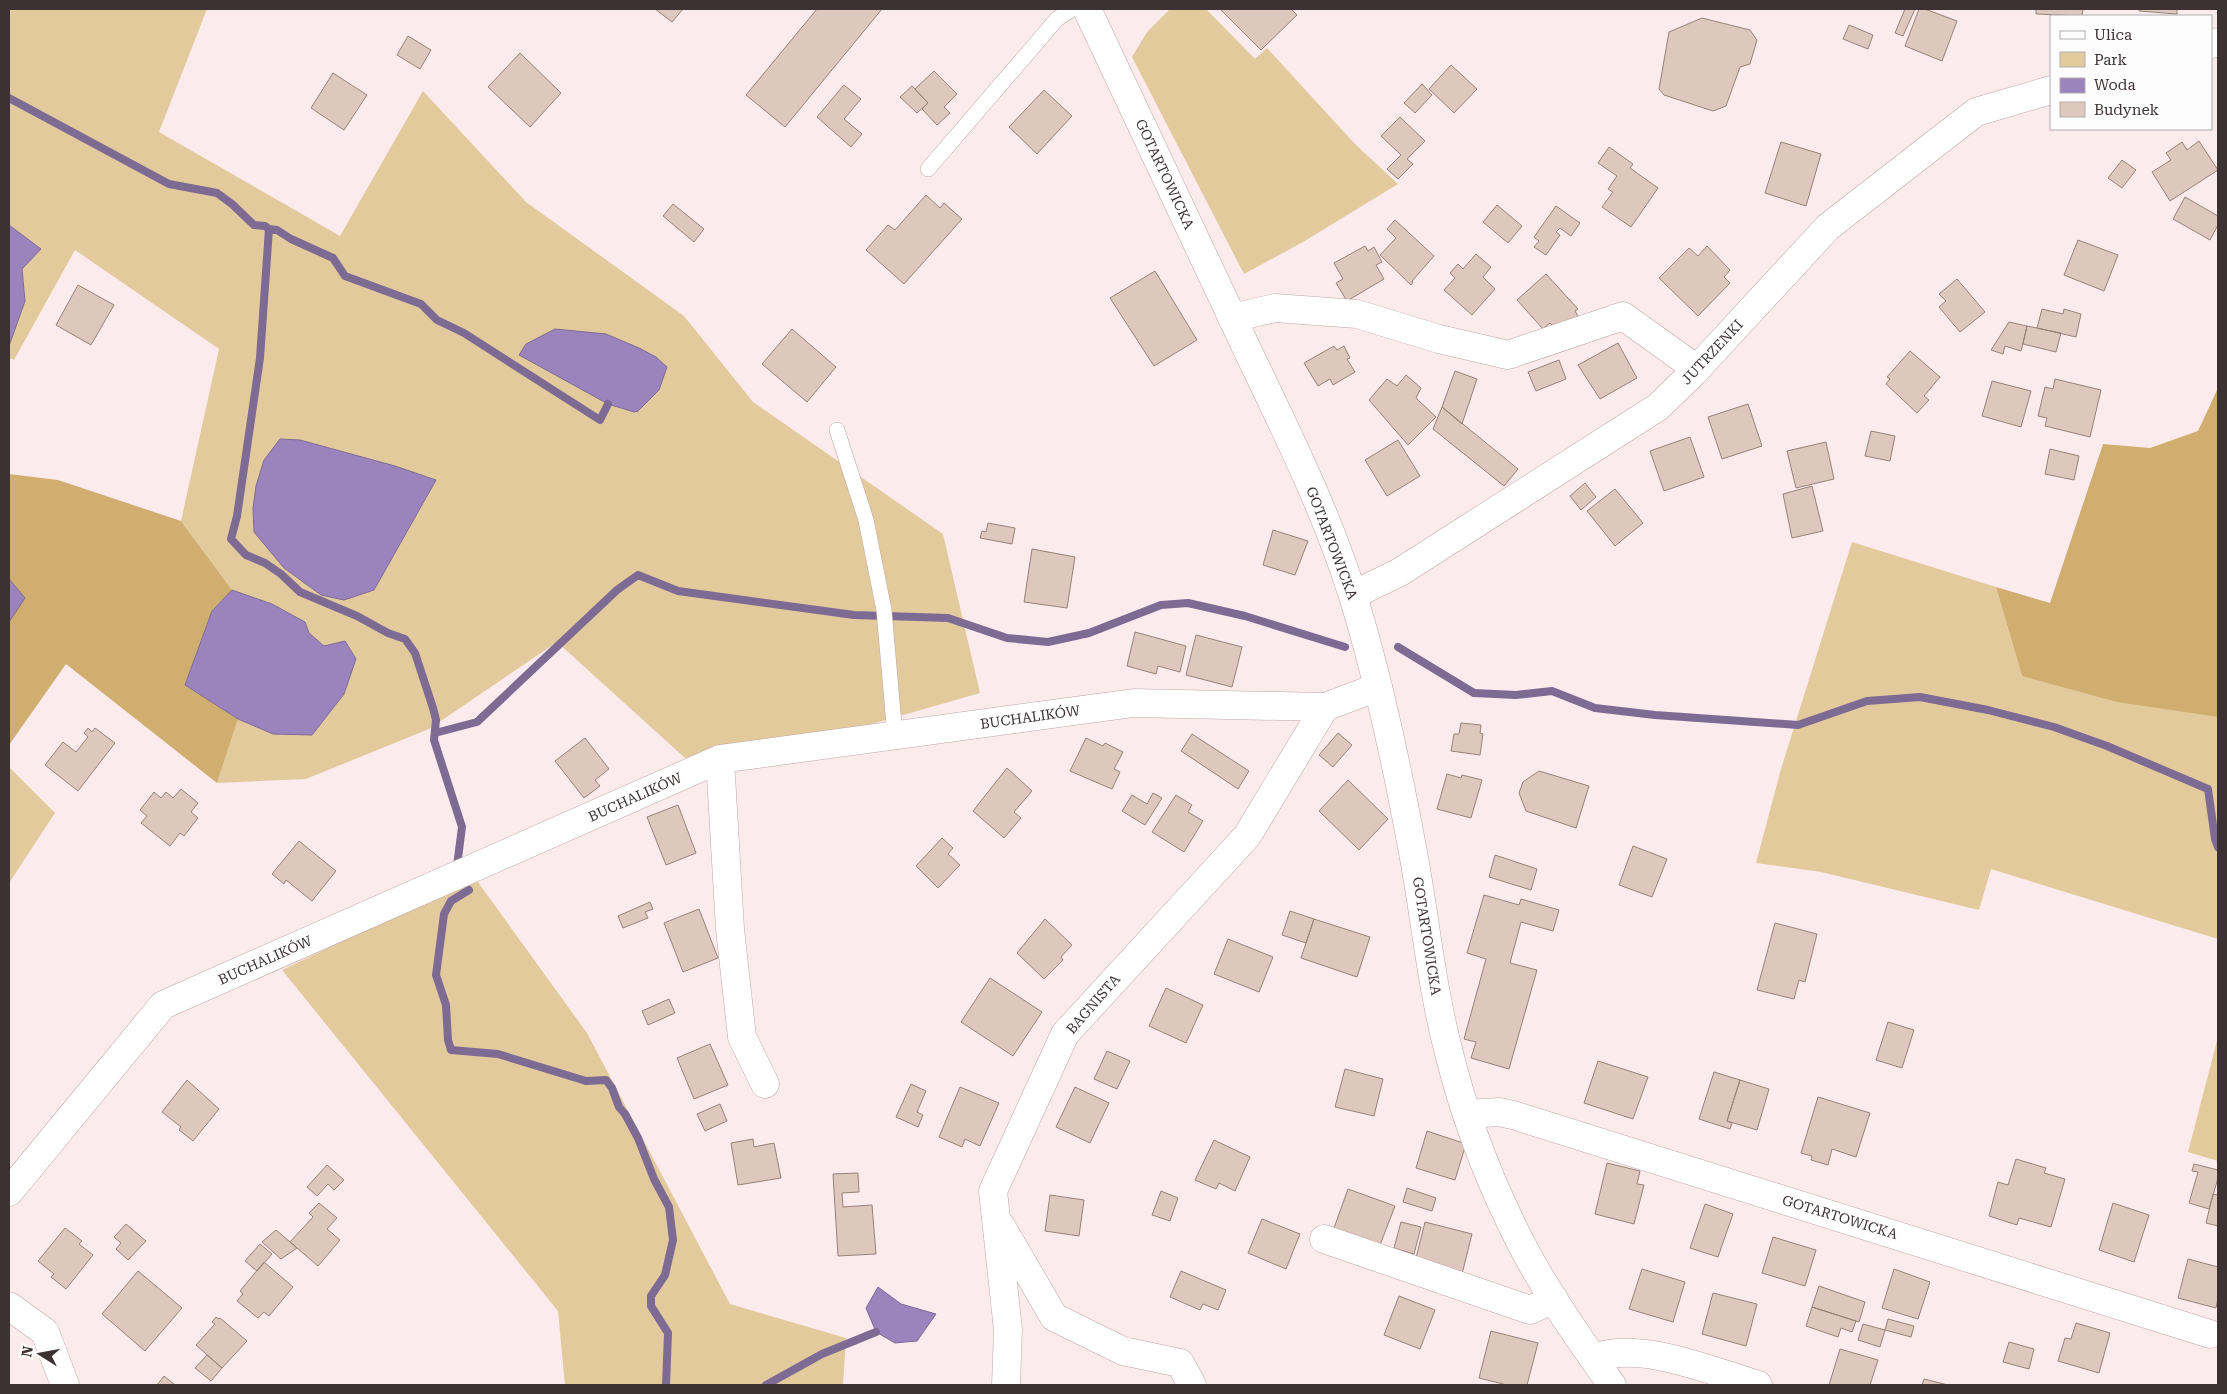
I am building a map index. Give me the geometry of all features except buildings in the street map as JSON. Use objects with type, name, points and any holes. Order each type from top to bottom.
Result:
[{"type":"street","name":"GOTARTOWICKA","points":[[1087,9],[1325,519],[1353,595],[1378,687],[1412,848],[1440,1014],[1467,1114],[1510,1222],[1554,1299],[1612,1385]]},
{"type":"street","name":"JUTRZENKI","points":[[1353,595],[1400,572],[1658,407],[1694,372],[1828,227],[1976,112],[2050,90]]},
{"type":"street","points":[[1232,318],[1275,308],[1357,314],[1439,339],[1508,355],[1623,316],[1687,362],[1694,372]]},
{"type":"street","name":"BUCHALIKÓW","points":[[9,1192],[163,1005],[720,759],[1134,703],[1325,707],[1378,687]]},
{"type":"street","name":"BAGNISTA","points":[[1006,1385],[1008,1330],[993,1191],[1065,1034],[1247,836],[1325,707]]},
{"type":"street","points":[[720,759],[730,929],[742,1037],[765,1084]]},
{"type":"street","name":"GOTARTOWICKA","points":[[1467,1114],[1492,1112],[1513,1115],[2210,1334]]},
{"type":"street","points":[[996,1219],[1054,1317],[1123,1351],[1180,1363],[1192,1385]]},
{"type":"street","points":[[1324,1239],[1530,1310],[1554,1299]]},
{"type":"street","points":[[9,1306],[45,1332],[65,1385]]},
{"type":"street","points":[[1593,1358],[1617,1352],[1649,1354],[1758,1385]]},
{"type":"lane","points":[[928,169],[1057,19],[1072,9]]},
{"type":"lane","points":[[837,430],[866,520],[885,616],[895,736]]},
{"type":"green space","points":[[9,9],[207,9],[159,132],[340,236],[423,91],[526,202],[684,316],[753,402],[943,534],[980,693],[865,726],[685,758],[557,642],[429,729],[306,779],[217,783],[238,719],[273,734],[324,646],[309,633],[305,622],[272,604],[232,590],[181,521],[219,349],[75,250],[14,360],[9,358]]},
{"type":"green space","points":[[1170,9],[1206,9],[1255,59],[1267,48],[1355,144],[1398,184],[1303,242],[1244,274],[1132,57],[1147,32]]},
{"type":"green space","points":[[1852,542],[1996,587],[2022,676],[2218,717],[2218,939],[1991,869],[1979,910],[1821,872],[1756,863],[1781,769]]},
{"type":"green space","points":[[9,767],[55,813],[9,883]]},
{"type":"green space","points":[[475,878],[587,1033],[730,1304],[846,1338],[843,1385],[565,1385],[558,1311],[282,970]]},
{"type":"green space","points":[[2218,1037],[2218,1161],[2188,1152]]},
{"type":"shaded area","points":[[2218,388],[2218,717],[2117,702],[2022,676],[1996,587],[2050,603],[2103,444],[2150,448],[2198,431]]},
{"type":"shaded area","points":[[9,474],[58,480],[181,521],[232,590],[212,611],[185,685],[238,719],[217,783],[66,664],[9,745]]},
{"type":"water","points":[[9,225],[41,249],[22,269],[25,301],[9,346]]},
{"type":"water","points":[[555,329],[606,334],[656,357],[667,367],[659,390],[638,411],[634,412],[608,404],[519,355],[526,344]]},
{"type":"water","points":[[280,439],[300,440],[395,466],[436,480],[374,590],[344,600],[321,595],[284,568],[254,532],[253,508],[256,486],[264,460]]},
{"type":"water","points":[[9,579],[25,598],[9,622]]},
{"type":"water","points":[[232,590],[272,604],[305,622],[309,633],[324,646],[345,641],[356,659],[344,694],[312,735],[273,734],[238,719],[185,685],[212,611]]},
{"type":"water","points":[[878,1287],[901,1304],[936,1314],[917,1341],[895,1343],[876,1332],[866,1308]]},
{"type":"waterway","points":[[9,98],[169,184],[217,193],[254,225],[277,230],[291,239],[333,258],[345,276],[421,304],[437,320],[464,333],[600,420],[608,404]]},
{"type":"waterway","points":[[269,229],[260,358],[237,516],[231,539],[246,555],[265,563],[281,574],[300,592],[405,639],[415,653],[436,720],[434,740],[462,827],[457,866]]},
{"type":"waterway","points":[[435,733],[477,722],[617,590],[638,575],[678,591],[854,615],[948,618],[1007,638],[1048,642],[1089,633],[1161,605],[1188,603],[1245,616],[1345,647]]},
{"type":"waterway","points":[[1398,647],[1474,693],[1516,695],[1552,691],[1595,708],[1655,715],[1798,725],[1867,701],[1920,697],[1988,710],[2054,727],[2107,746],[2208,789],[2215,839],[2218,847]]},
{"type":"waterway","points":[[469,890],[451,901],[444,914],[436,975],[446,1005],[448,1040],[451,1050],[498,1054],[586,1081],[606,1080],[612,1088],[619,1107],[638,1138],[654,1179],[669,1207],[673,1240],[665,1275],[651,1296],[651,1306],[668,1333],[666,1385]]},
{"type":"waterway","points":[[766,1385],[822,1354],[876,1332]]}]
